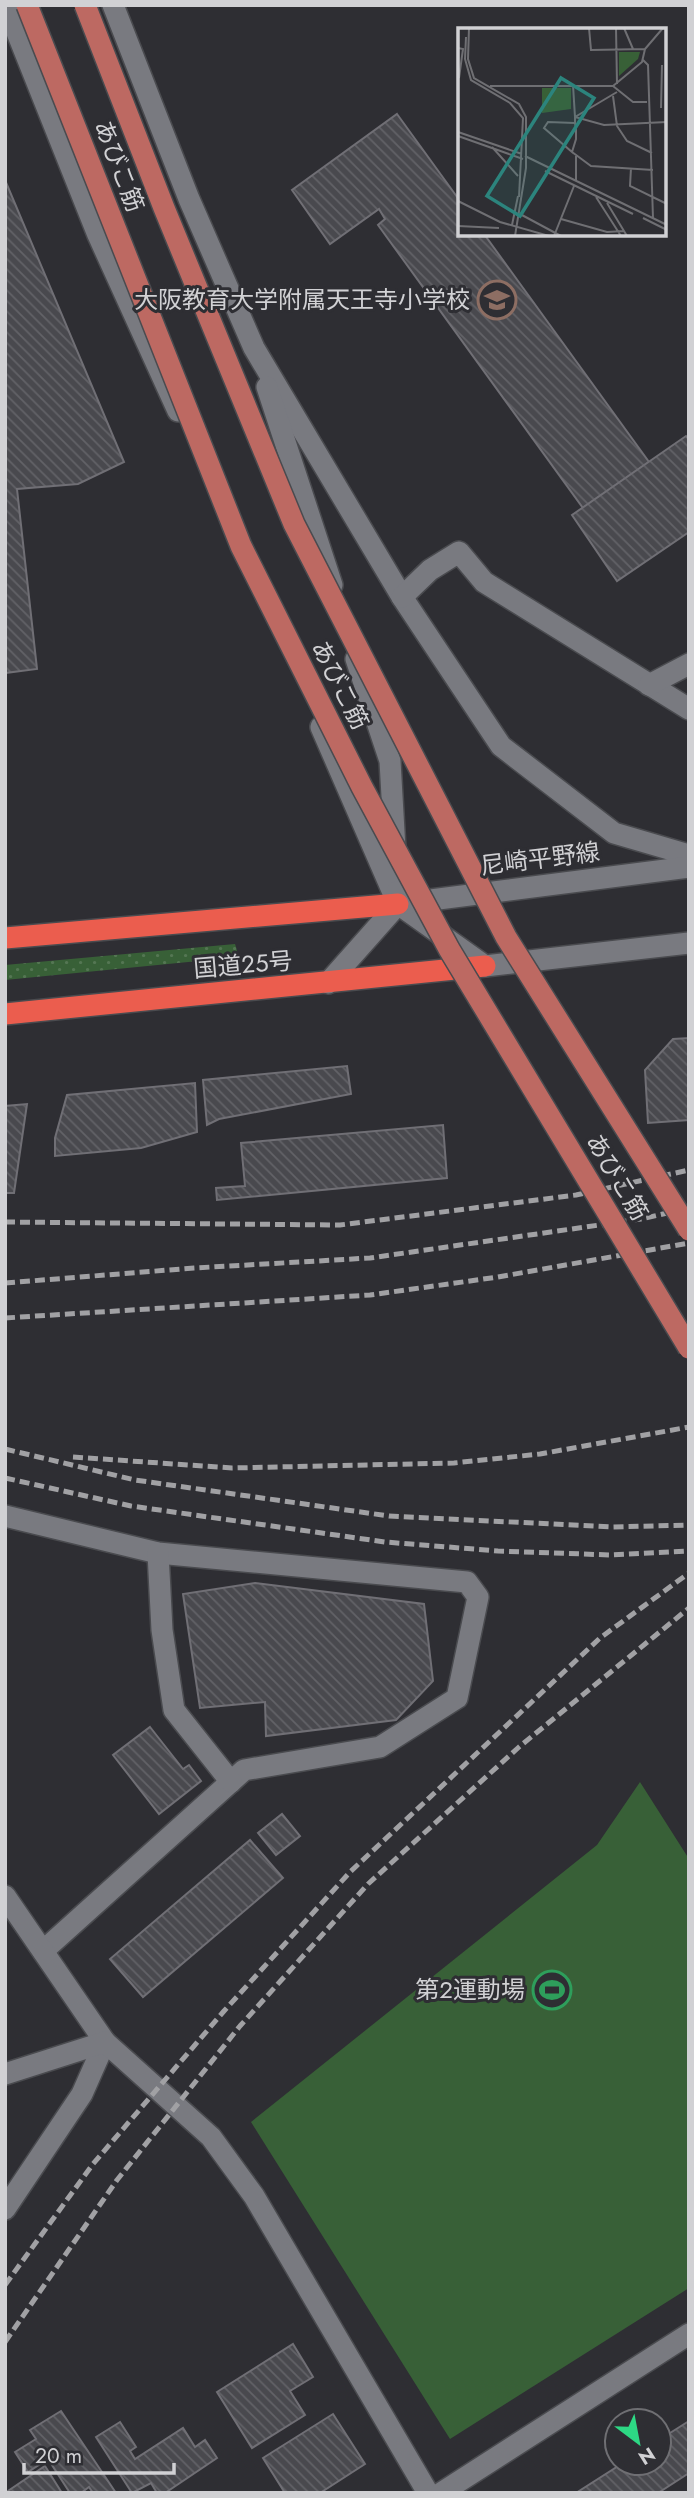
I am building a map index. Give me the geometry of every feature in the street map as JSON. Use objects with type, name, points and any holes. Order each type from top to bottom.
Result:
[{"type":"highway","name":"国道25号","points":[[5,938],[398,904]]},
{"type":"highway","name":"国道25号","points":[[5,1014],[328,984],[485,966]]},
{"type":"main road","name":"あびこ筋","points":[[27,5],[241,546],[362,787],[449,949],[689,1348]]},
{"type":"main road","name":"あびこ筋","points":[[85,5],[164,208],[294,524],[506,937],[689,1230]]},
{"type":"street","points":[[6,5],[13,41],[345,780],[398,904],[485,966],[689,943]]},
{"type":"street","points":[[113,5],[188,199],[254,348],[390,761],[398,904],[328,984]]},
{"type":"street","points":[[254,348],[402,597],[501,746],[614,833],[689,855]]},
{"type":"street","points":[[402,597],[430,570],[458,552],[484,582],[689,709]]},
{"type":"street","points":[[649,685],[689,664]]},
{"type":"street","name":"尼崎平野線","points":[[398,904],[689,867]]},
{"type":"street","points":[[5,1516],[159,1553],[467,1582],[478,1597],[457,1699],[380,1747],[244,1770],[43,1951]]},
{"type":"street","points":[[159,1553],[162,1630],[174,1710],[231,1782]]},
{"type":"street","points":[[5,1896],[105,2042],[211,2137],[254,2196],[428,2493]]},
{"type":"street","points":[[5,2074],[105,2042]]},
{"type":"street","points":[[5,2209],[82,2094],[105,2042]]},
{"type":"street","points":[[441,2493],[689,2334]]},
{"type":"green space","points":[[235,944],[239,957],[5,980],[5,965]]},
{"type":"green space","name":"第2運動場","points":[[640,1782],[689,1859],[689,2288],[450,2439],[251,2122],[597,1845]]},
{"type":"building","points":[[397,114],[458,198],[458,236],[485,236],[649,462],[583,508],[378,225],[385,219],[379,209],[330,244],[292,190]]},
{"type":"building","points":[[5,180],[124,462],[78,484],[17,489],[37,669],[5,673]]},
{"type":"building","points":[[686,436],[689,440],[689,532],[617,581],[572,515]]},
{"type":"building","points":[[689,1038],[689,1120],[648,1123],[645,1070],[673,1039]]},
{"type":"building","points":[[347,1066],[351,1094],[219,1119],[207,1125],[203,1080]]},
{"type":"building","points":[[195,1083],[197,1132],[141,1148],[55,1156],[55,1138],[67,1095]]},
{"type":"building","points":[[27,1104],[14,1193],[5,1193],[5,1106]]},
{"type":"building","points":[[443,1125],[447,1178],[217,1200],[216,1188],[245,1186],[241,1143]]},
{"type":"building","points":[[255,1583],[424,1604],[433,1681],[396,1720],[266,1736],[265,1702],[200,1708],[183,1594]]},
{"type":"building","points":[[150,1727],[183,1769],[189,1765],[201,1781],[159,1814],[113,1755]]},
{"type":"building","points":[[282,1814],[300,1836],[276,1855],[258,1833]]},
{"type":"building","points":[[250,1840],[283,1878],[143,1997],[110,1959]]},
{"type":"building","points":[[293,2344],[313,2377],[290,2391],[305,2415],[252,2448],[217,2392]]},
{"type":"building","points":[[61,2411],[116,2493],[93,2493],[89,2487],[81,2493],[70,2493],[48,2459],[28,2472],[15,2452],[36,2439],[30,2430]]},
{"type":"building","points":[[333,2414],[365,2464],[320,2493],[285,2493],[263,2458]]},
{"type":"building","points":[[689,2421],[689,2473],[658,2493],[576,2493],[603,2476],[673,2477],[673,2431]]},
{"type":"building","points":[[120,2422],[136,2447],[130,2451],[135,2459],[183,2428],[195,2447],[205,2440],[217,2458],[165,2493],[157,2493],[151,2483],[132,2493],[96,2437]]},
{"type":"building","points":[[45,2466],[62,2493],[5,2493]]},
{"type":"railway","points":[[5,1222],[340,1225],[576,1195],[689,1170]]},
{"type":"railway","points":[[5,1283],[370,1258],[641,1219],[689,1208]]},
{"type":"railway","points":[[5,1318],[370,1295],[498,1277],[689,1243]]},
{"type":"railway","points":[[73,1457],[232,1468],[454,1463],[540,1454],[689,1427]]},
{"type":"railway","points":[[5,1449],[135,1480],[389,1516],[613,1527],[689,1525]]},
{"type":"railway","points":[[5,1478],[131,1506],[385,1542],[498,1551],[611,1555],[689,1551]]},
{"type":"railway","points":[[5,2285],[93,2164],[224,2011],[350,1872],[600,1638],[689,1573]]},
{"type":"railway","points":[[5,2342],[117,2180],[240,2026],[368,1884],[519,1747],[689,1608]]},
{"type":"place","name":"大阪教育大学附属天王寺小学校","points":[[497,300]]},
{"type":"place","name":"第2運動場","points":[[552,1990]]}]
